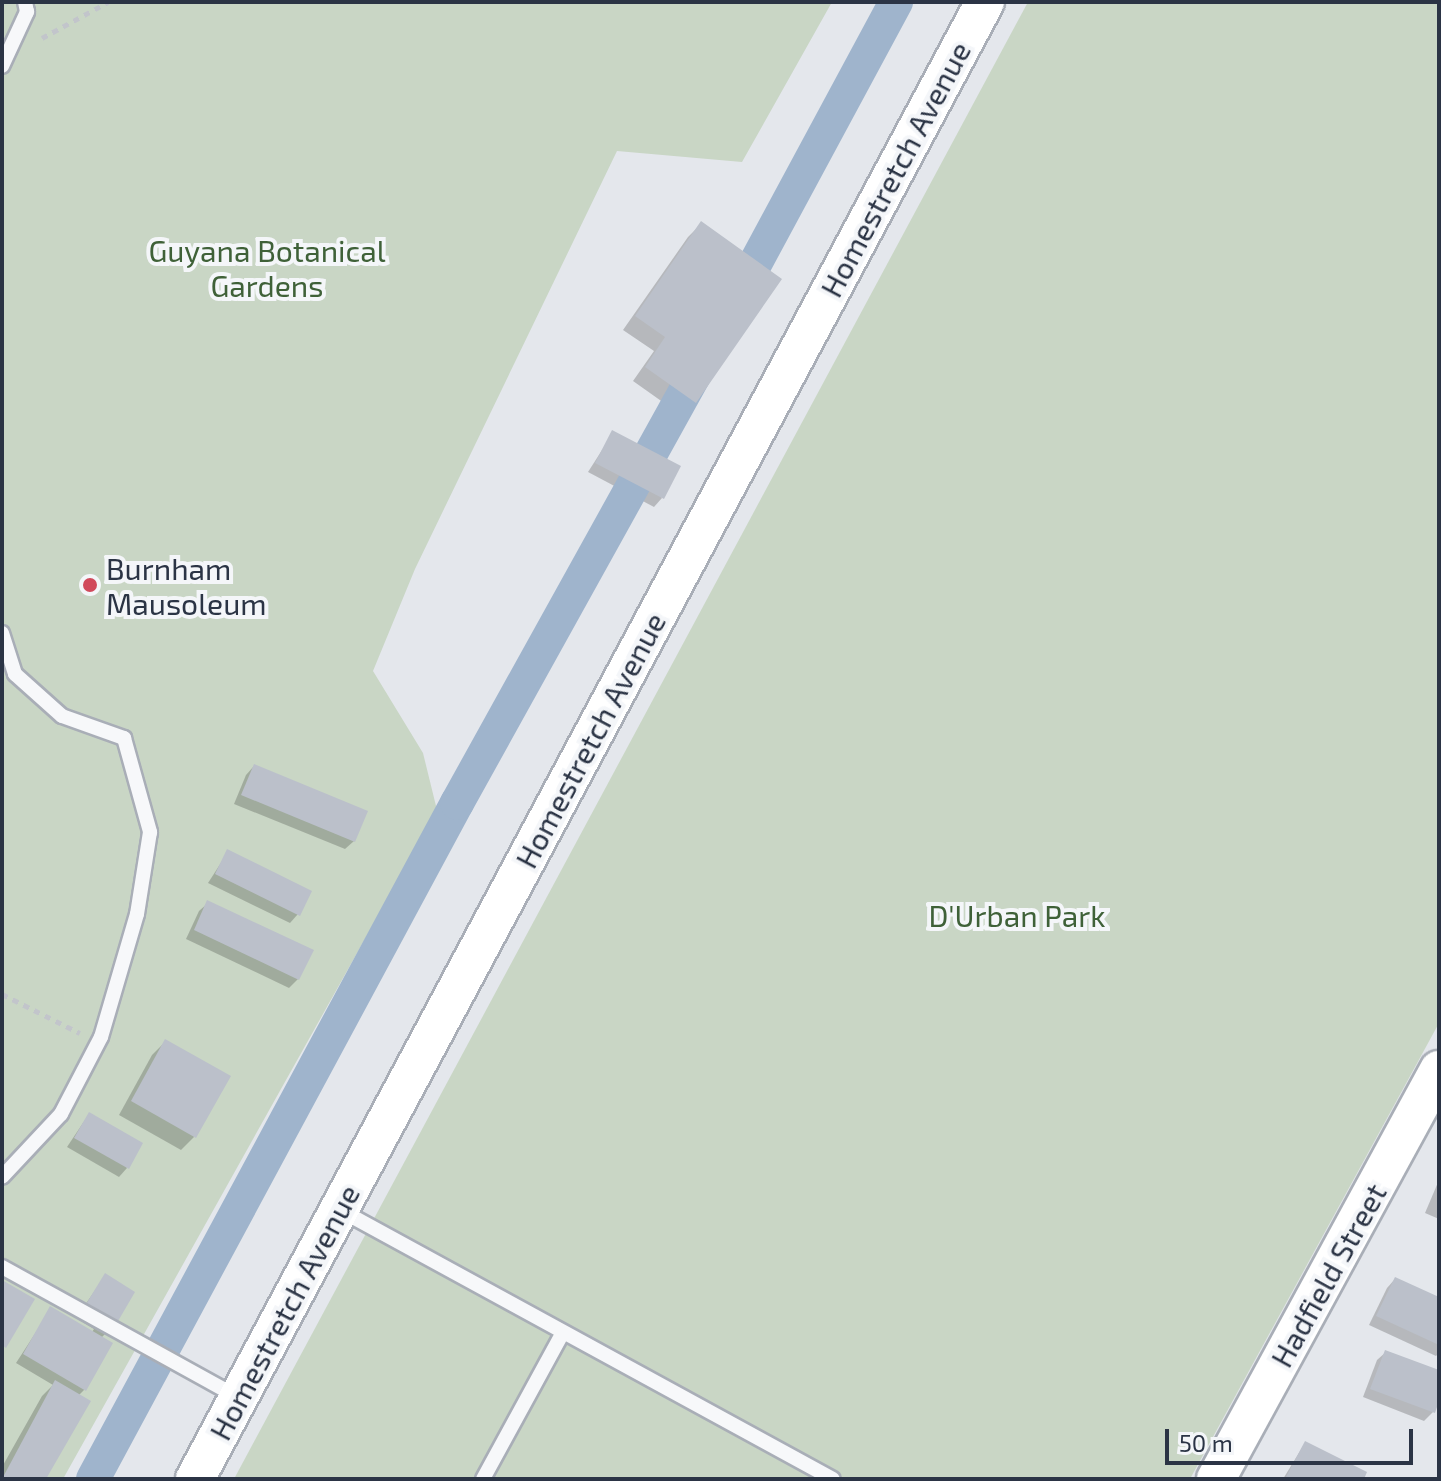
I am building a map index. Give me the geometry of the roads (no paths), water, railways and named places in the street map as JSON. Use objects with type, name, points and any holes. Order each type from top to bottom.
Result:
[{"type":"main road","name":"Homestretch Avenue","points":[[195,1479],[985,2]]},
{"type":"main road","name":"Hadfield Street","points":[[1216,1479],[1439,1070]]},
{"type":"lane","points":[[4,62],[27,12],[25,2]]},
{"type":"lane","points":[[2,633],[15,674],[62,716],[124,738],[150,832],[137,914],[98,1042],[61,1114],[2,1177]]},
{"type":"lane","points":[[339,1210],[833,1479]]},
{"type":"lane","points":[[2,1267],[239,1398]]},
{"type":"lane","points":[[483,1479],[563,1332]]},
{"type":"waterway","points":[[735,301],[896,2]]},
{"type":"waterway","points":[[93,1479],[457,803],[706,354]]},
{"type":"place","name":"Burnham Mausoleum","points":[[90,585]]},
{"type":"park label","name":"Guyana Botanical Gardens","points":[[267,267]]},
{"type":"park label","name":"D'Urban Park","points":[[1017,915]]}]
